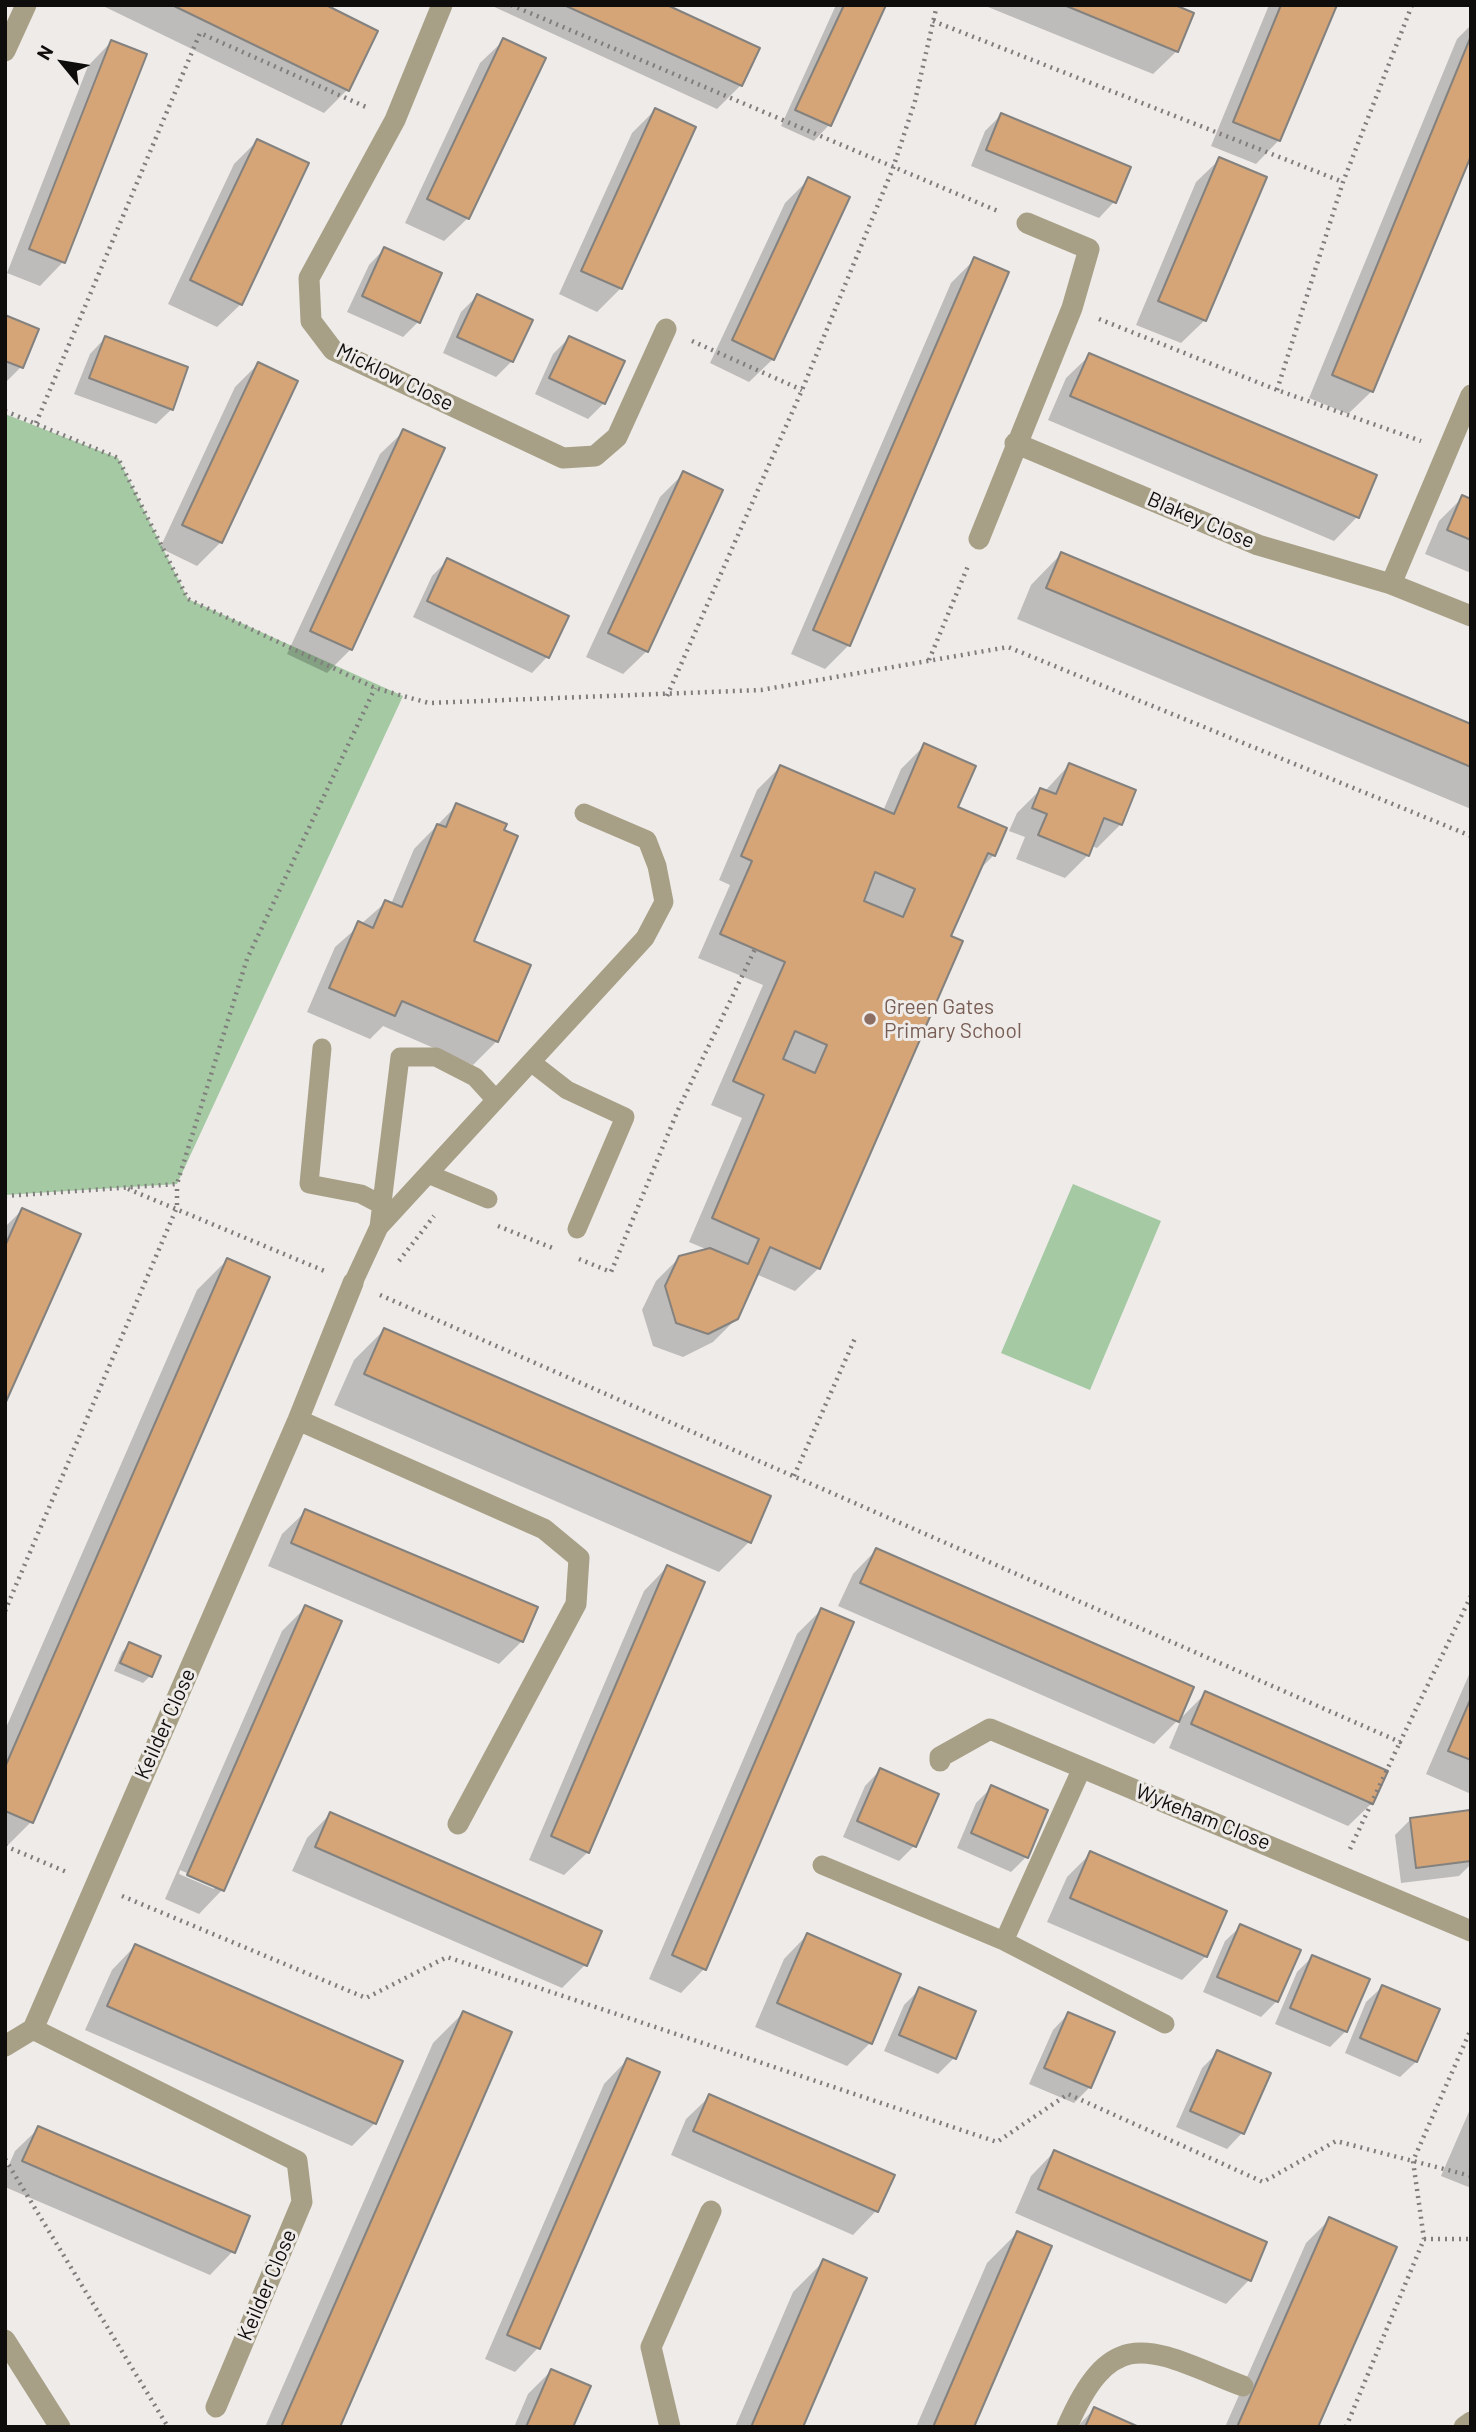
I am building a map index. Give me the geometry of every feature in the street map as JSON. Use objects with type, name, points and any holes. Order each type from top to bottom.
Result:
[{"type":"street","points":[[5,51],[26,5]]},
{"type":"street","name":"Micklow Close","points":[[442,5],[395,120],[309,278],[311,321],[333,350],[563,458],[595,456],[617,437],[666,329]]},
{"type":"street","points":[[979,539],[1015,443],[1072,308],[1089,249],[1027,223]]},
{"type":"street","points":[[1391,584],[1471,395]]},
{"type":"street","name":"Blakey Close","points":[[1015,443],[1258,545],[1391,584],[1471,616]]},
{"type":"street","name":"Keilder Close","points":[[216,2407],[302,2202],[296,2161],[33,2029],[298,1420],[353,1283]]},
{"type":"street","points":[[298,1420],[544,1529],[579,1558],[576,1604],[458,1824]]},
{"type":"street","name":"Wykeham Close","points":[[940,1761],[990,1729],[1471,1931]]},
{"type":"street","points":[[5,2046],[33,2029]]},
{"type":"street","points":[[670,2427],[651,2347],[711,2211]]},
{"type":"street","points":[[5,2340],[60,2427]]},
{"type":"street","points":[[1067,2427],[1079,2400],[1112,2358],[1149,2351],[1243,2386]]},
{"type":"street","points":[[1464,2427],[1471,2422]]},
{"type":"lane","points":[[379,1227],[645,938],[664,902],[657,866],[647,841],[584,813]]},
{"type":"lane","points":[[322,1048],[309,1184],[361,1194],[382,1205]]},
{"type":"lane","points":[[353,1283],[379,1227],[400,1057],[436,1057],[475,1077],[496,1100]]},
{"type":"lane","points":[[531,1062],[567,1090],[625,1117],[577,1229]]},
{"type":"lane","points":[[428,1174],[488,1199]]},
{"type":"lane","points":[[1004,1941],[1082,1768]]},
{"type":"lane","points":[[822,1865],[1004,1941],[1165,2024]]},
{"type":"path","points":[[511,5],[1027,223]]},
{"type":"path","points":[[667,696],[802,390],[893,168],[915,101],[937,5]]},
{"type":"path","points":[[1277,390],[1343,182],[1412,5]]},
{"type":"path","points":[[933,21],[1343,182]]},
{"type":"path","points":[[36,423],[200,33],[395,120]]},
{"type":"path","points":[[1072,308],[1277,390],[1448,450]]},
{"type":"path","points":[[666,329],[802,390]]},
{"type":"path","points":[[5,411],[118,458],[188,599],[375,688],[429,703],[667,696],[761,690],[1009,647],[1471,836]]},
{"type":"path","points":[[929,660],[979,539]]},
{"type":"path","points":[[5,1612],[177,1207],[177,1184],[247,959],[375,688]]},
{"type":"path","points":[[5,1196],[177,1184]]},
{"type":"path","points":[[128,1189],[177,1207],[353,1283],[1400,1742]]},
{"type":"path","points":[[794,1476],[856,1336]]},
{"type":"path","points":[[1338,1873],[1471,1596]]},
{"type":"path","points":[[5,1846],[366,1998],[447,1957],[997,2142],[1068,2094],[1263,2182],[1336,2141],[1471,2176]]},
{"type":"path","points":[[1346,2427],[1424,2239],[1413,2161],[1471,2029]]},
{"type":"path","points":[[5,2160],[168,2427]]},
{"type":"path","points":[[1424,2239],[1471,2239]]},
{"type":"green space","points":[[5,414],[118,458],[188,599],[403,696],[177,1184],[5,1195]]},
{"type":"green space","points":[[1073,1184],[1161,1221],[1090,1390],[1001,1353]]},
{"type":"building","points":[[172,5],[326,5],[378,31],[349,91]]},
{"type":"building","points":[[564,5],[667,5],[760,48],[742,86]]},
{"type":"building","points":[[844,5],[886,5],[831,126],[795,110]]},
{"type":"building","points":[[1064,5],[1175,5],[1194,13],[1178,52]]},
{"type":"building","points":[[1281,5],[1337,5],[1280,141],[1233,122]]},
{"type":"building","points":[[1471,36],[1471,156],[1373,392],[1332,375]]},
{"type":"building","points":[[503,38],[546,58],[469,219],[427,199]]},
{"type":"building","points":[[111,40],[147,54],[65,263],[29,249]]},
{"type":"building","points":[[655,108],[696,127],[622,289],[581,271]]},
{"type":"building","points":[[1001,113],[1131,167],[1116,203],[986,150]]},
{"type":"building","points":[[257,139],[309,163],[242,305],[190,280]]},
{"type":"building","points":[[1219,157],[1267,177],[1206,321],[1158,301]]},
{"type":"building","points":[[808,177],[850,197],[774,360],[732,340]]},
{"type":"building","points":[[384,247],[442,273],[420,323],[362,296]]},
{"type":"building","points":[[974,257],[1009,272],[850,646],[813,630]]},
{"type":"building","points":[[477,294],[533,320],[513,362],[457,337]]},
{"type":"building","points":[[5,315],[39,329],[23,368],[5,361]]},
{"type":"building","points":[[105,336],[188,367],[173,410],[89,378]]},
{"type":"building","points":[[569,336],[625,361],[605,404],[549,378]]},
{"type":"building","points":[[1089,353],[1377,475],[1359,518],[1070,396]]},
{"type":"building","points":[[258,362],[298,381],[222,543],[182,525]]},
{"type":"building","points":[[403,429],[445,448],[352,650],[310,631]]},
{"type":"building","points":[[683,471],[723,490],[648,652],[608,633]]},
{"type":"building","points":[[1462,495],[1471,499],[1471,540],[1447,530]]},
{"type":"building","points":[[1061,552],[1471,724],[1471,767],[1046,588]]},
{"type":"building","points":[[447,558],[569,616],[549,658],[427,601]]},
{"type":"building","points":[[924,743],[976,766],[958,807],[1007,828],[995,856],[988,853],[951,936],[963,941],[820,1269],[770,1247],[738,1319],[708,1334],[676,1323],[665,1286],[679,1256],[710,1248],[748,1264],[759,1239],[712,1218],[764,1095],[733,1081],[785,962],[720,934],[752,861],[741,856],[780,765],[894,814]],"holes":[[[875,872],[915,889],[903,917],[864,901]],[[795,1031],[827,1045],[815,1073],[783,1059]]]},
{"type":"building","points":[[1069,763],[1136,790],[1122,825],[1104,818],[1089,856],[1038,835],[1047,814],[1032,808],[1040,788],[1056,794]]},
{"type":"building","points":[[456,803],[507,824],[504,830],[518,836],[474,941],[531,965],[498,1042],[402,1001],[395,1016],[329,988],[358,921],[373,928],[385,900],[402,907],[437,824],[446,827]]},
{"type":"building","points":[[22,1208],[81,1234],[5,1404],[5,1246]]},
{"type":"building","points":[[227,1258],[270,1277],[33,1823],[5,1811],[5,1767]]},
{"type":"building","points":[[384,1328],[771,1496],[751,1543],[364,1374]]},
{"type":"building","points":[[305,1509],[538,1607],[523,1642],[291,1543]]},
{"type":"building","points":[[876,1548],[1194,1687],[1179,1722],[860,1583]]},
{"type":"building","points":[[667,1565],[705,1582],[589,1853],[551,1836]]},
{"type":"building","points":[[305,1605],[342,1621],[224,1891],[187,1875]]},
{"type":"building","points":[[821,1608],[854,1622],[706,1970],[672,1955]]},
{"type":"building","points":[[129,1642],[161,1656],[152,1677],[120,1663]]},
{"type":"building","points":[[1205,1691],[1388,1771],[1373,1804],[1191,1724]]},
{"type":"building","points":[[1471,1698],[1471,1760],[1448,1751]]},
{"type":"building","points":[[880,1768],[939,1794],[916,1847],[857,1821]]},
{"type":"building","points":[[991,1785],[1048,1810],[1028,1858],[971,1833]]},
{"type":"building","points":[[1470,1810],[1471,1861],[1416,1868],[1410,1818]]},
{"type":"building","points":[[330,1812],[602,1931],[587,1966],[315,1847]]},
{"type":"building","points":[[1090,1851],[1227,1911],[1207,1957],[1070,1898]]},
{"type":"building","points":[[1240,1924],[1301,1950],[1278,2002],[1217,1977]]},
{"type":"building","points":[[807,1933],[901,1974],[872,2044],[777,2003]]},
{"type":"building","points":[[135,1944],[403,2061],[376,2124],[107,2006]]},
{"type":"building","points":[[1312,1955],[1370,1979],[1347,2032],[1290,2008]]},
{"type":"building","points":[[1382,1985],[1440,2009],[1417,2062],[1360,2038]]},
{"type":"building","points":[[919,1987],[976,2011],[956,2059],[899,2035]]},
{"type":"building","points":[[463,2011],[512,2032],[340,2427],[281,2427]]},
{"type":"building","points":[[1068,2012],[1115,2032],[1091,2088],[1044,2068]]},
{"type":"building","points":[[1217,2050],[1271,2073],[1244,2134],[1190,2111]]},
{"type":"building","points":[[627,2058],[660,2072],[540,2349],[507,2335]]},
{"type":"building","points":[[709,2094],[895,2175],[878,2212],[693,2131]]},
{"type":"building","points":[[38,2126],[250,2216],[235,2253],[22,2161]]},
{"type":"building","points":[[1054,2150],[1267,2242],[1251,2281],[1038,2189]]},
{"type":"building","points":[[1329,2217],[1397,2247],[1318,2427],[1237,2427]]},
{"type":"building","points":[[1017,2231],[1052,2246],[974,2427],[933,2427]]},
{"type":"building","points":[[823,2259],[867,2278],[803,2427],[751,2427]]},
{"type":"building","points":[[551,2369],[591,2386],[573,2427],[526,2427]]},
{"type":"building","points":[[1094,2407],[1139,2427],[1085,2427]]},
{"type":"place","name":"Green Gates Primary School","points":[[870,1019]]}]
